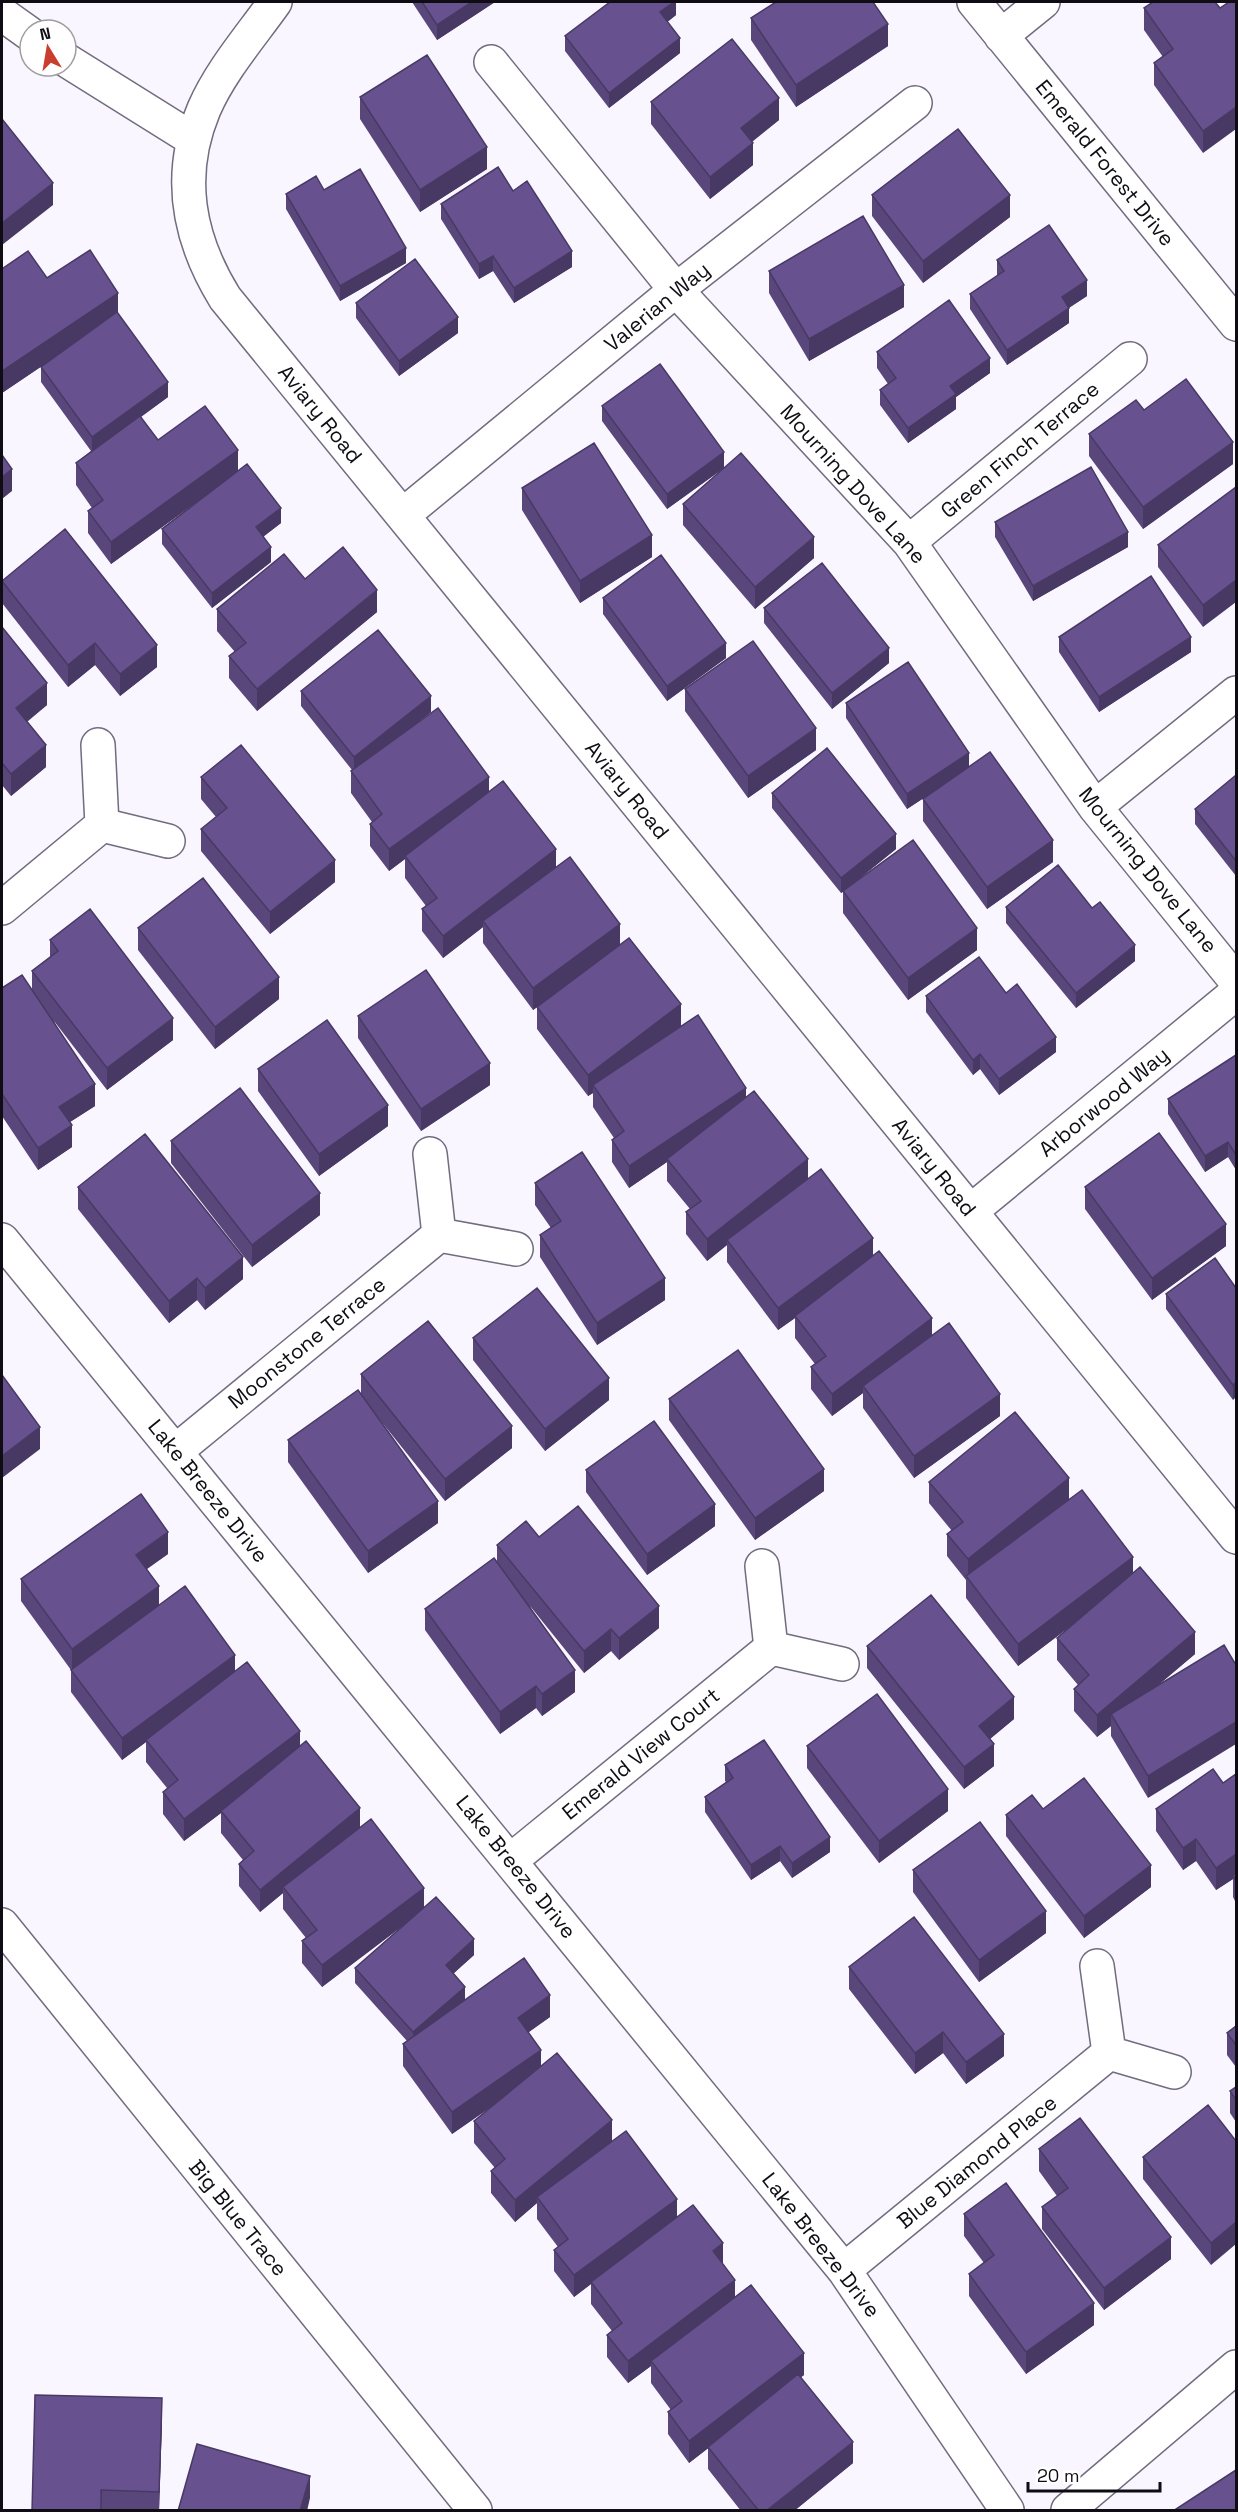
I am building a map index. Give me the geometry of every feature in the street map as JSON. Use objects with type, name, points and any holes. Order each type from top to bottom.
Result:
[{"type":"street","name":"Aviary Road","points":[[276,2],[220,80],[204,109],[194,140],[189,173],[189,206],[196,239],[208,269],[225,298],[1236,1537]]},
{"type":"street","name":"Emerald Forest Drive","points":[[974,2],[1236,324]]},
{"type":"street","points":[[1001,36],[1043,2]]},
{"type":"street","points":[[2,14],[18,25]]},
{"type":"street","name":"Mourning Dove Lane","points":[[491,62],[676,290],[909,542],[1095,807],[1236,981]]},
{"type":"street","points":[[78,68],[194,140]]},
{"type":"street","name":"Valerian Way","points":[[403,515],[676,290],[915,103]]},
{"type":"street","name":"Green Finch Terrace","points":[[909,542],[1130,359]]},
{"type":"street","points":[[1095,807],[1236,693]]},
{"type":"street","points":[[98,745],[102,825]]},
{"type":"street","points":[[102,825],[168,842]]},
{"type":"street","points":[[2,908],[102,825]]},
{"type":"street","name":"Arborwood Way","points":[[971,1211],[1236,993]]},
{"type":"street","points":[[430,1154],[439,1235],[516,1249]]},
{"type":"street","name":"Moonstone Terrace","points":[[176,1451],[439,1235]]},
{"type":"street","name":"Lake Breeze Drive","points":[[2,1240],[844,2270],[1007,2511]]},
{"type":"street","points":[[762,1566],[771,1648],[842,1664]]},
{"type":"street","name":"Emerald View Court","points":[[510,1861],[771,1648]]},
{"type":"street","name":"Big Blue Trace","points":[[2,1925],[475,2511]]},
{"type":"street","points":[[1097,1966],[1109,2053],[1174,2072]]},
{"type":"street","name":"Blue Diamond Place","points":[[844,2270],[1109,2053]]},
{"type":"street","points":[[1068,2511],[1236,2367]]},
{"type":"building","points":[[422,2],[472,2],[437,25]]},
{"type":"building","points":[[610,2],[674,2],[660,12],[680,38],[609,93],[565,36]]},
{"type":"building","points":[[776,2],[873,2],[888,24],[796,85],[751,18]]},
{"type":"building","points":[[1153,2],[1215,2],[1220,8],[1229,2],[1236,2],[1236,107],[1203,131],[1154,63],[1173,49],[1144,8]]},
{"type":"building","points":[[732,39],[779,98],[741,128],[753,143],[710,177],[651,102]]},
{"type":"building","points":[[427,55],[487,147],[420,190],[360,97]]},
{"type":"building","points":[[2,119],[53,183],[2,223]]},
{"type":"building","points":[[958,129],[1010,195],[923,261],[872,195]]},
{"type":"building","points":[[498,167],[513,191],[527,181],[572,251],[514,288],[493,256],[479,264],[441,204]]},
{"type":"building","points":[[360,169],[406,248],[340,286],[286,194],[316,176],[324,190]]},
{"type":"building","points":[[863,216],[904,285],[809,339],[769,271]]},
{"type":"building","points":[[1049,225],[1087,280],[1062,297],[1069,308],[1007,350],[970,294],[1004,271],[997,260]]},
{"type":"building","points":[[90,250],[118,293],[2,371],[2,269],[28,251],[47,278]]},
{"type":"building","points":[[415,259],[458,317],[399,361],[356,303]]},
{"type":"building","points":[[949,300],[990,358],[950,386],[956,394],[908,428],[880,390],[896,378],[877,352]]},
{"type":"building","points":[[117,312],[168,382],[92,437],[41,367]]},
{"type":"building","points":[[660,364],[724,452],[667,494],[602,406]]},
{"type":"building","points":[[1186,379],[1233,442],[1143,507],[1089,434],[1136,400],[1144,410]]},
{"type":"building","points":[[205,406],[238,450],[111,542],[88,511],[103,500],[76,463],[140,416],[158,440]]},
{"type":"building","points":[[594,443],[652,535],[580,581],[522,488]]},
{"type":"building","points":[[741,453],[814,537],[755,587],[683,504]]},
{"type":"building","points":[[2,455],[12,469],[2,477]]},
{"type":"building","points":[[247,464],[281,508],[256,527],[271,547],[212,593],[162,529]]},
{"type":"building","points":[[1091,467],[1128,532],[1033,586],[995,522]]},
{"type":"building","points":[[1236,487],[1236,580],[1203,605],[1158,545]]},
{"type":"building","points":[[65,529],[157,645],[120,674],[95,643],[68,665],[2,581]]},
{"type":"building","points":[[343,547],[377,590],[257,689],[229,656],[246,643],[217,609],[284,554],[305,579]]},
{"type":"building","points":[[661,555],[726,643],[667,686],[603,598]]},
{"type":"building","points":[[822,563],[889,648],[832,693],[764,608]]},
{"type":"building","points":[[1151,576],[1191,637],[1099,697],[1059,637]]},
{"type":"building","points":[[2,627],[47,683],[16,708],[46,745],[11,774],[2,763]]},
{"type":"building","points":[[378,630],[431,696],[354,757],[301,691]]},
{"type":"building","points":[[753,641],[816,728],[748,776],[685,689]]},
{"type":"building","points":[[908,662],[969,753],[907,794],[846,703]]},
{"type":"building","points":[[438,708],[489,777],[389,849],[370,824],[382,814],[351,771]]},
{"type":"building","points":[[241,745],[335,860],[270,912],[201,829],[227,808],[201,777]]},
{"type":"building","points":[[827,748],[896,834],[841,878],[772,793]]},
{"type":"building","points":[[990,752],[1053,840],[987,887],[923,799]]},
{"type":"building","points":[[1236,775],[1236,861],[1195,809]]},
{"type":"building","points":[[503,781],[556,849],[443,936],[422,909],[437,898],[405,856]]},
{"type":"building","points":[[913,840],[977,928],[908,978],[843,891]]},
{"type":"building","points":[[570,857],[620,924],[533,988],[483,921]]},
{"type":"building","points":[[1058,865],[1092,908],[1100,902],[1135,945],[1076,993],[1006,907]]},
{"type":"building","points":[[203,878],[279,977],[215,1027],[138,928]]},
{"type":"building","points":[[90,909],[173,1018],[107,1068],[32,971],[58,951],[50,940]]},
{"type":"building","points":[[629,938],[681,1004],[588,1075],[537,1007]]},
{"type":"building","points":[[979,957],[1006,993],[1017,984],[1056,1037],[999,1079],[980,1054],[973,1060],[926,996]]},
{"type":"building","points":[[426,970],[490,1063],[421,1109],[358,1016]]},
{"type":"building","points":[[22,975],[95,1084],[59,1107],[72,1125],[38,1148],[2,1094],[2,988]]},
{"type":"building","points":[[698,1015],[746,1088],[629,1166],[612,1140],[624,1131],[593,1085]]},
{"type":"building","points":[[327,1020],[388,1105],[319,1154],[258,1069]]},
{"type":"building","points":[[1236,1055],[1236,1155],[1228,1142],[1205,1156],[1168,1099]]},
{"type":"building","points":[[240,1088],[320,1193],[252,1245],[171,1141]]},
{"type":"building","points":[[754,1091],[808,1159],[707,1239],[686,1212],[701,1201],[667,1159]]},
{"type":"building","points":[[1159,1133],[1226,1224],[1152,1278],[1085,1187]]},
{"type":"building","points":[[145,1134],[243,1257],[205,1288],[197,1278],[169,1301],[78,1187]]},
{"type":"building","points":[[582,1152],[665,1278],[597,1323],[540,1235],[561,1221],[535,1183]]},
{"type":"building","points":[[821,1169],[873,1238],[778,1308],[727,1240]]},
{"type":"building","points":[[879,1251],[932,1318],[832,1394],[811,1367],[826,1356],[795,1316]]},
{"type":"building","points":[[1215,1258],[1236,1288],[1236,1382],[1233,1385],[1166,1294]]},
{"type":"building","points":[[537,1288],[609,1378],[545,1429],[473,1338]]},
{"type":"building","points":[[428,1321],[512,1426],[445,1479],[361,1374]]},
{"type":"building","points":[[949,1323],[1000,1394],[914,1456],[863,1386]]},
{"type":"building","points":[[738,1350],[824,1469],[755,1518],[669,1399]]},
{"type":"building","points":[[2,1375],[40,1427],[2,1456]]},
{"type":"building","points":[[358,1390],[438,1501],[368,1551],[288,1440]]},
{"type":"building","points":[[1015,1412],[1069,1478],[968,1559],[947,1534],[963,1522],[929,1482]]},
{"type":"building","points":[[654,1421],[715,1504],[647,1554],[586,1470]]},
{"type":"building","points":[[1082,1490],[1133,1557],[1018,1644],[966,1576]]},
{"type":"building","points":[[141,1494],[168,1532],[136,1555],[159,1586],[72,1649],[21,1579]]},
{"type":"building","points":[[578,1506],[659,1606],[619,1638],[611,1629],[584,1651],[497,1545],[526,1521],[539,1537]]},
{"type":"building","points":[[494,1558],[575,1670],[542,1694],[536,1686],[500,1712],[425,1609]]},
{"type":"building","points":[[1140,1567],[1195,1632],[1097,1715],[1074,1689],[1089,1675],[1057,1638]]},
{"type":"building","points":[[185,1586],[235,1655],[122,1738],[71,1670]]},
{"type":"building","points":[[931,1595],[1014,1697],[979,1726],[994,1744],[964,1767],[867,1646]]},
{"type":"building","points":[[1224,1645],[1236,1665],[1236,1722],[1148,1776],[1111,1714]]},
{"type":"building","points":[[247,1662],[300,1731],[184,1819],[163,1792],[178,1780],[146,1740]]},
{"type":"building","points":[[877,1694],[948,1789],[879,1841],[807,1746]]},
{"type":"building","points":[[764,1740],[830,1837],[792,1863],[780,1846],[751,1865],[705,1797],[733,1778],[725,1765]]},
{"type":"building","points":[[306,1741],[360,1808],[260,1890],[239,1864],[254,1851],[221,1811]]},
{"type":"building","points":[[1213,1769],[1223,1783],[1236,1774],[1236,1854],[1216,1868],[1196,1839],[1183,1848],[1156,1809]]},
{"type":"building","points":[[1084,1778],[1151,1865],[1084,1916],[1006,1815],[1032,1795],[1043,1809]]},
{"type":"building","points":[[371,1819],[424,1888],[322,1965],[302,1941],[317,1930],[283,1887]]},
{"type":"building","points":[[980,1822],[1046,1911],[979,1960],[913,1870]]},
{"type":"building","points":[[436,1897],[474,1939],[446,1965],[465,1987],[413,2032],[355,1968]]},
{"type":"building","points":[[914,1917],[1004,2034],[966,2062],[943,2032],[915,2053],[849,1967]]},
{"type":"building","points":[[524,1958],[550,1995],[518,2018],[541,2050],[452,2112],[403,2044]]},
{"type":"building","points":[[1236,2026],[1236,2045],[1227,2033]]},
{"type":"building","points":[[557,2053],[612,2120],[515,2200],[491,2171],[505,2159],[474,2121]]},
{"type":"building","points":[[1236,2087],[1236,2100],[1230,2091]]},
{"type":"building","points":[[1208,2105],[1236,2141],[1236,2222],[1211,2243],[1143,2157]]},
{"type":"building","points":[[1080,2118],[1171,2237],[1104,2288],[1042,2207],[1068,2188],[1039,2149]]},
{"type":"building","points":[[626,2131],[677,2199],[574,2275],[554,2250],[568,2239],[537,2197]]},
{"type":"building","points":[[1006,2183],[1094,2303],[1026,2352],[969,2274],[994,2255],[964,2214]]},
{"type":"building","points":[[693,2205],[723,2243],[713,2251],[735,2280],[628,2361],[607,2335],[622,2323],[591,2282]]},
{"type":"building","points":[[751,2285],[804,2353],[689,2441],[668,2412],[682,2401],[651,2361]]},
{"type":"building","points":[[798,2374],[853,2442],[766,2511],[759,2511],[708,2447]]},
{"type":"building","points":[[35,2395],[162,2398],[159,2492],[101,2490],[101,2511],[32,2511]]},
{"type":"building","points":[[197,2444],[310,2476],[300,2511],[178,2511]]},
{"type":"building","points":[[1236,2470],[1236,2511],[1173,2511]]}]
